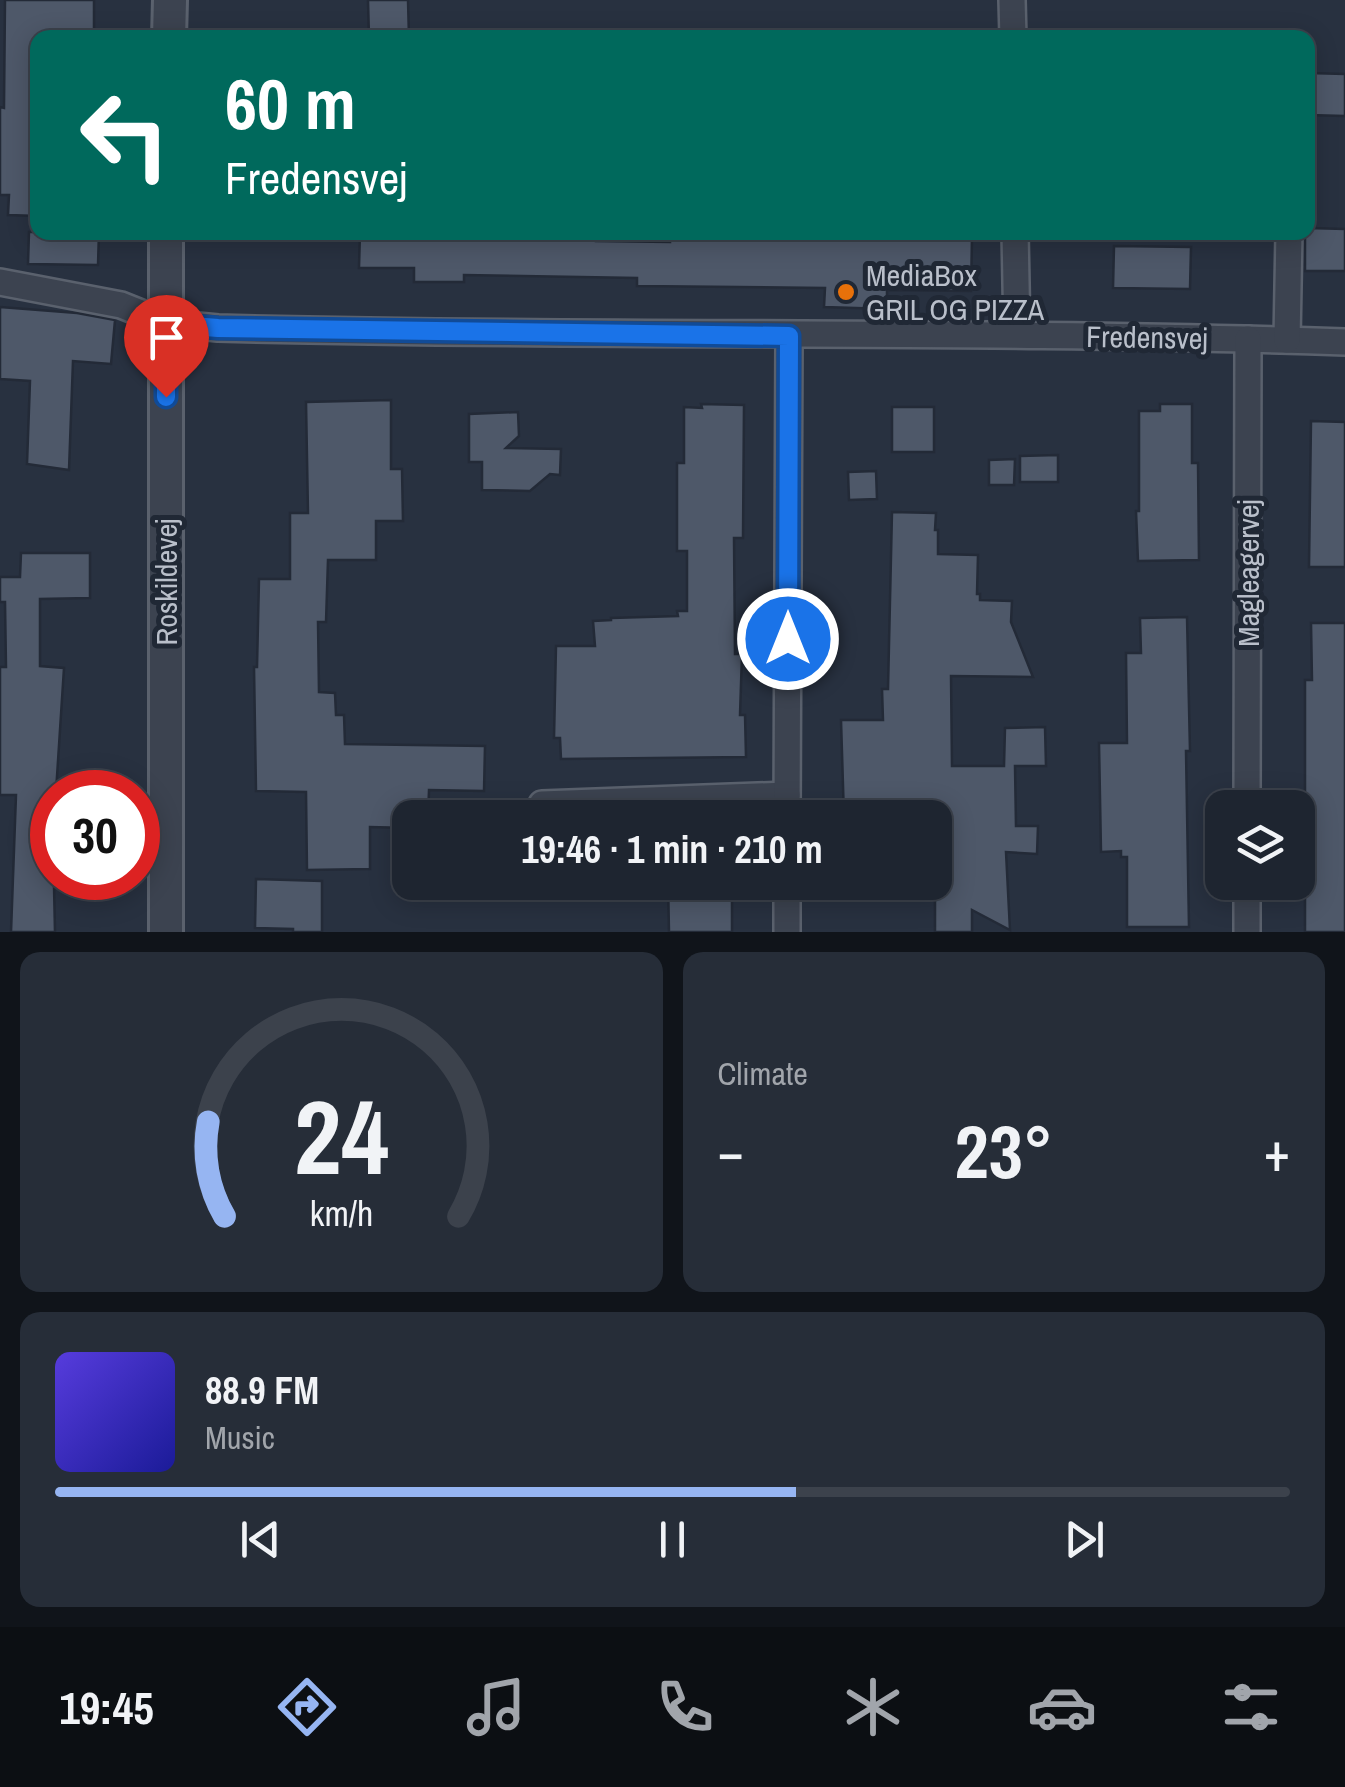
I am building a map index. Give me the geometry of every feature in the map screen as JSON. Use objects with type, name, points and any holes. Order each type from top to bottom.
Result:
[{"type":"street","points":[[169,30],[170,0]]},
{"type":"street","points":[[1012,0],[1012,30]]},
{"type":"street","name":"Roskildevej","points":[[166,240],[166,932]]},
{"type":"street","points":[[1015,240],[1017,334]]},
{"type":"street","points":[[1288,340],[1289,240]]},
{"type":"street","name":"Fredensvej","points":[[0,282],[121,304],[166,324],[218,328],[789,336],[1017,334],[1345,342]]},
{"type":"street","points":[[787,800],[789,336]]},
{"type":"street","name":"Magleagervej","points":[[1247,790],[1248,339]]},
{"type":"street","points":[[787,900],[787,932]]},
{"type":"street","points":[[1247,900],[1247,932]]},
{"type":"building","points":[[5,0],[94,0],[94,30],[30,30],[30,216],[8,215],[9,195],[0,195],[0,107],[4,108]]},
{"type":"building","points":[[368,0],[408,0],[409,30],[369,30]]},
{"type":"building","points":[[1315,73],[1345,74],[1345,116],[1315,115]]},
{"type":"building","points":[[1315,228],[1345,229],[1345,271],[1305,271],[1305,240],[1315,240]]},
{"type":"building","points":[[29,232],[30,240],[99,240],[98,265],[28,264]]},
{"type":"building","points":[[360,240],[972,240],[971,291],[887,290],[887,309],[824,307],[825,288],[637,286],[637,278],[464,275],[464,282],[414,282],[414,268],[359,268]]},
{"type":"building","points":[[1114,246],[1191,247],[1190,289],[1113,288]]},
{"type":"building","points":[[0,307],[115,320],[111,364],[73,361],[69,470],[27,464],[30,381],[0,379]]},
{"type":"building","points":[[391,400],[391,469],[402,469],[403,521],[376,521],[376,560],[328,560],[326,622],[318,622],[319,692],[335,693],[336,715],[344,715],[345,744],[485,746],[484,791],[429,790],[429,800],[392,800],[392,828],[370,827],[370,869],[307,870],[306,792],[256,791],[254,667],[259,579],[290,579],[290,513],[308,513],[306,402]]},
{"type":"building","points":[[701,404],[744,405],[743,538],[734,538],[735,654],[742,654],[740,715],[745,715],[746,757],[561,759],[560,738],[554,738],[556,646],[595,646],[593,621],[678,616],[677,611],[687,611],[687,551],[677,551],[677,463],[684,463],[684,407],[702,408]]},
{"type":"building","points":[[1160,404],[1192,404],[1192,463],[1198,463],[1199,560],[1138,561],[1139,411],[1160,411]]},
{"type":"building","points":[[892,407],[934,407],[934,452],[892,452]]},
{"type":"building","points":[[518,412],[519,436],[506,448],[561,449],[560,475],[550,474],[530,491],[482,490],[482,462],[469,462],[469,414]]},
{"type":"building","points":[[1311,421],[1345,422],[1345,567],[1309,567]]},
{"type":"building","points":[[1058,455],[1058,482],[1020,482],[1020,456]]},
{"type":"building","points":[[1015,459],[1014,485],[989,485],[989,460]]},
{"type":"building","points":[[876,471],[877,499],[849,500],[848,472]]},
{"type":"building","points":[[892,512],[936,513],[938,554],[978,555],[980,600],[1012,601],[1011,622],[1033,677],[951,676],[952,766],[1004,766],[1005,728],[1045,727],[1046,766],[1015,766],[1016,826],[1038,826],[1037,854],[1006,852],[1010,930],[972,910],[972,932],[935,932],[935,900],[952,900],[952,800],[843,800],[841,720],[883,720],[882,689],[888,689]]},
{"type":"building","points":[[21,553],[90,553],[90,598],[40,599],[40,666],[64,668],[57,770],[30,770],[30,900],[54,900],[55,932],[11,932],[16,795],[0,795],[0,667],[6,667],[5,602],[0,602],[0,577],[20,577]]},
{"type":"building","points":[[1187,617],[1189,927],[1127,927],[1127,857],[1121,857],[1121,851],[1101,852],[1099,743],[1127,743],[1126,653],[1141,653],[1140,618]]},
{"type":"building","points":[[1311,623],[1345,623],[1345,932],[1305,932],[1305,900],[1315,900],[1315,790],[1305,790],[1305,680],[1312,680]]},
{"type":"building","points":[[256,879],[322,881],[322,932],[255,928]]},
{"type":"building","points":[[668,900],[732,900],[732,932],[669,932]]},
{"type":"place","name":"MediaBox GRIL OG PIZZA","points":[[846,292]]},
{"type":"route","points":[[166,397],[166,324],[789,336],[788,639]]}]
